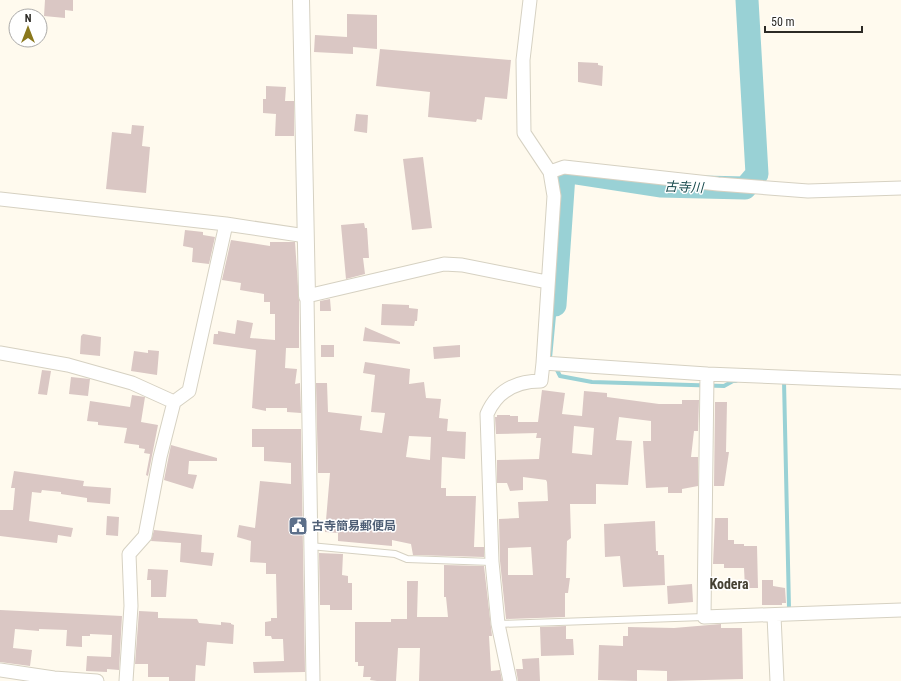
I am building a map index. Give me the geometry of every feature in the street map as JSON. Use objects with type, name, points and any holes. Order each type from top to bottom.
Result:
[{"type":"street","points":[[301,0],[313,681]]},
{"type":"street","points":[[510,681],[498,624],[492,562],[486,414],[492,403],[509,387],[527,381],[541,381],[554,196],[550,172],[524,133],[523,60],[530,0]]},
{"type":"street","points":[[550,172],[564,167],[718,184],[808,191],[901,188]]},
{"type":"street","points":[[0,199],[226,224],[306,236]]},
{"type":"street","points":[[126,681],[131,606],[129,554],[145,536],[160,457],[174,402],[189,391],[226,224]]},
{"type":"street","points":[[307,296],[444,264],[462,265],[547,282]]},
{"type":"street","points":[[0,353],[68,365],[132,383],[174,402]]},
{"type":"street","points":[[542,363],[707,374],[901,382]]},
{"type":"street","points":[[707,374],[704,617],[774,616],[801,613],[901,610]]},
{"type":"street","points":[[774,616],[777,681]]},
{"type":"street","points":[[0,670],[54,678],[97,681]]},
{"type":"lane","points":[[310,546],[395,554],[408,559],[492,562]]},
{"type":"lane","points":[[498,624],[704,617]]},
{"type":"building","points":[[45,0],[73,0],[73,11],[65,10],[65,18],[48,16],[48,8],[44,8]]},
{"type":"building","points":[[347,14],[377,15],[377,49],[353,47],[353,54],[314,52],[315,35],[347,37]]},
{"type":"building","points":[[380,49],[511,60],[507,99],[485,97],[482,120],[477,119],[476,122],[428,117],[430,92],[376,86]]},
{"type":"building","points":[[578,62],[598,63],[598,65],[603,66],[602,86],[578,82]]},
{"type":"building","points":[[266,86],[286,87],[285,101],[294,101],[294,136],[275,136],[276,114],[263,113],[263,99],[266,99]]},
{"type":"building","points":[[356,114],[368,115],[367,133],[354,131]]},
{"type":"building","points":[[132,125],[144,126],[142,146],[150,147],[146,193],[106,189],[112,132],[131,134]]},
{"type":"building","points":[[423,157],[432,228],[412,230],[403,159]]},
{"type":"building","points":[[364,223],[365,228],[367,228],[369,258],[363,258],[365,274],[346,279],[341,225]]},
{"type":"building","points":[[185,230],[203,232],[203,235],[215,237],[209,264],[192,262],[193,248],[183,246]]},
{"type":"building","points":[[231,240],[270,246],[270,242],[295,242],[299,301],[299,348],[286,348],[285,368],[297,369],[295,384],[300,383],[301,413],[287,412],[287,408],[266,408],[266,411],[252,408],[256,350],[213,344],[214,334],[218,334],[218,331],[235,334],[237,320],[253,323],[250,338],[275,340],[275,314],[270,314],[270,302],[264,302],[264,294],[240,290],[241,283],[222,280]]},
{"type":"building","points":[[330,299],[331,311],[320,311],[320,301]]},
{"type":"building","points":[[382,304],[409,305],[409,308],[418,309],[417,321],[415,321],[414,326],[381,325]]},
{"type":"building","points":[[365,327],[400,342],[400,344],[363,341]]},
{"type":"building","points":[[83,334],[101,337],[100,356],[80,354],[81,336]]},
{"type":"building","points":[[321,345],[334,345],[334,357],[321,357]]},
{"type":"building","points":[[460,345],[460,357],[434,359],[433,347]]},
{"type":"building","points":[[148,350],[159,351],[157,375],[131,371],[134,351],[148,353]]},
{"type":"building","points":[[365,362],[410,369],[409,384],[424,382],[426,398],[441,399],[439,418],[448,419],[447,431],[466,432],[465,459],[442,457],[441,488],[446,488],[446,496],[476,496],[474,547],[484,547],[484,557],[413,555],[411,544],[392,540],[392,546],[338,541],[338,533],[325,532],[330,473],[318,473],[316,383],[327,383],[328,412],[362,416],[360,430],[382,433],[385,413],[371,412],[375,375],[363,373]],"holes":[[[409,436],[431,437],[430,460],[406,457]]]},
{"type":"building","points":[[42,370],[51,371],[47,395],[38,394]]},
{"type":"building","points":[[71,377],[90,379],[88,396],[69,394]]},
{"type":"building","points":[[542,390],[565,393],[562,414],[582,416],[584,391],[607,393],[607,397],[659,404],[682,404],[682,400],[699,400],[698,431],[694,431],[691,457],[698,457],[698,486],[682,489],[682,493],[668,493],[668,487],[646,488],[643,441],[651,441],[651,421],[619,417],[616,440],[632,441],[628,485],[596,484],[596,504],[570,504],[571,538],[567,541],[566,578],[570,578],[568,593],[565,593],[565,617],[506,619],[500,561],[499,519],[519,518],[518,502],[548,501],[547,482],[546,480],[523,477],[523,490],[510,491],[507,483],[497,483],[497,460],[539,459],[541,438],[536,438],[537,433],[496,434],[495,417],[497,417],[497,415],[510,415],[518,416],[518,422],[538,422]],"holes":[[[574,426],[594,428],[592,455],[572,453]],[[531,547],[533,575],[508,575],[508,548]]]},
{"type":"building","points":[[132,395],[145,397],[141,422],[158,425],[148,476],[146,475],[150,454],[144,453],[145,449],[139,448],[139,445],[124,443],[127,428],[98,425],[98,422],[87,421],[90,401],[130,407]]},
{"type":"building","points":[[715,402],[727,402],[726,452],[729,452],[724,486],[714,486]]},
{"type":"building","points":[[252,429],[301,429],[305,672],[254,673],[253,662],[284,661],[283,639],[272,639],[271,636],[265,636],[265,622],[271,621],[271,618],[277,618],[276,574],[266,574],[266,563],[250,562],[251,541],[237,537],[239,525],[255,528],[260,481],[291,484],[291,463],[264,461],[264,447],[252,447]]},
{"type":"building","points":[[171,445],[217,458],[217,461],[189,461],[188,474],[197,475],[193,489],[164,480]]},
{"type":"building","points":[[14,471],[84,481],[83,486],[111,488],[110,504],[87,502],[87,498],[61,494],[61,492],[42,490],[41,493],[32,492],[29,521],[73,528],[71,537],[58,535],[57,543],[0,536],[0,510],[13,510],[15,488],[11,488]]},
{"type":"building","points":[[107,516],[119,517],[118,536],[106,535]]},
{"type":"building","points":[[715,518],[728,518],[728,540],[734,540],[734,544],[757,546],[758,588],[745,588],[744,568],[724,568],[724,564],[713,564]]},
{"type":"building","points":[[655,521],[656,551],[658,551],[658,555],[664,555],[665,585],[623,587],[620,556],[605,557],[604,524]]},
{"type":"building","points":[[154,530],[202,535],[201,552],[214,553],[212,566],[180,562],[181,543],[151,541]]},
{"type":"building","points":[[319,553],[343,554],[342,575],[348,576],[348,583],[352,583],[352,610],[330,610],[330,605],[320,605]]},
{"type":"building","points":[[444,565],[484,566],[492,636],[489,636],[491,671],[500,670],[502,681],[419,681],[420,648],[398,648],[396,681],[377,681],[370,680],[371,677],[363,677],[364,666],[358,666],[358,662],[355,662],[355,622],[391,622],[391,619],[407,619],[407,581],[418,581],[417,617],[448,617],[446,597],[444,597]]},
{"type":"building","points":[[148,569],[168,570],[166,597],[151,597],[151,580],[147,580]]},
{"type":"building","points":[[762,580],[773,580],[773,586],[785,588],[786,603],[782,603],[782,605],[762,605]]},
{"type":"building","points":[[692,584],[693,602],[668,604],[667,586]]},
{"type":"building","points":[[0,610],[122,616],[119,670],[107,669],[107,672],[86,671],[87,656],[111,657],[112,635],[90,634],[90,636],[82,636],[82,647],[66,646],[67,630],[39,629],[39,631],[15,629],[13,648],[32,650],[30,666],[0,662]]},
{"type":"building","points":[[139,611],[158,612],[158,618],[197,619],[199,623],[221,625],[221,622],[231,623],[234,625],[233,644],[207,642],[205,666],[196,665],[195,681],[169,681],[169,677],[148,677],[148,664],[135,664]]},
{"type":"building","points":[[721,624],[721,628],[742,628],[743,679],[667,681],[667,671],[637,670],[637,681],[598,680],[599,645],[623,646],[623,636],[628,636],[628,627],[674,628]]},
{"type":"building","points":[[566,626],[566,639],[573,639],[574,655],[541,656],[540,627]]},
{"type":"building","points":[[539,658],[540,681],[518,681],[516,669],[523,669],[522,659]]},
{"type":"waterway","name":"古寺川","points":[[555,305],[564,175],[569,172],[660,186],[745,188],[757,174],[747,0]]},
{"type":"waterway","points":[[552,360],[550,358],[555,305]]},
{"type":"waterway","points":[[555,366],[560,376],[592,382],[724,386],[736,381]]},
{"type":"waterway","points":[[781,381],[784,381],[789,608]]},
{"type":"place","name":"古寺簡易郵便局","points":[[298,526]]},
{"type":"district","name":"Kodera","points":[[729,584]]}]
